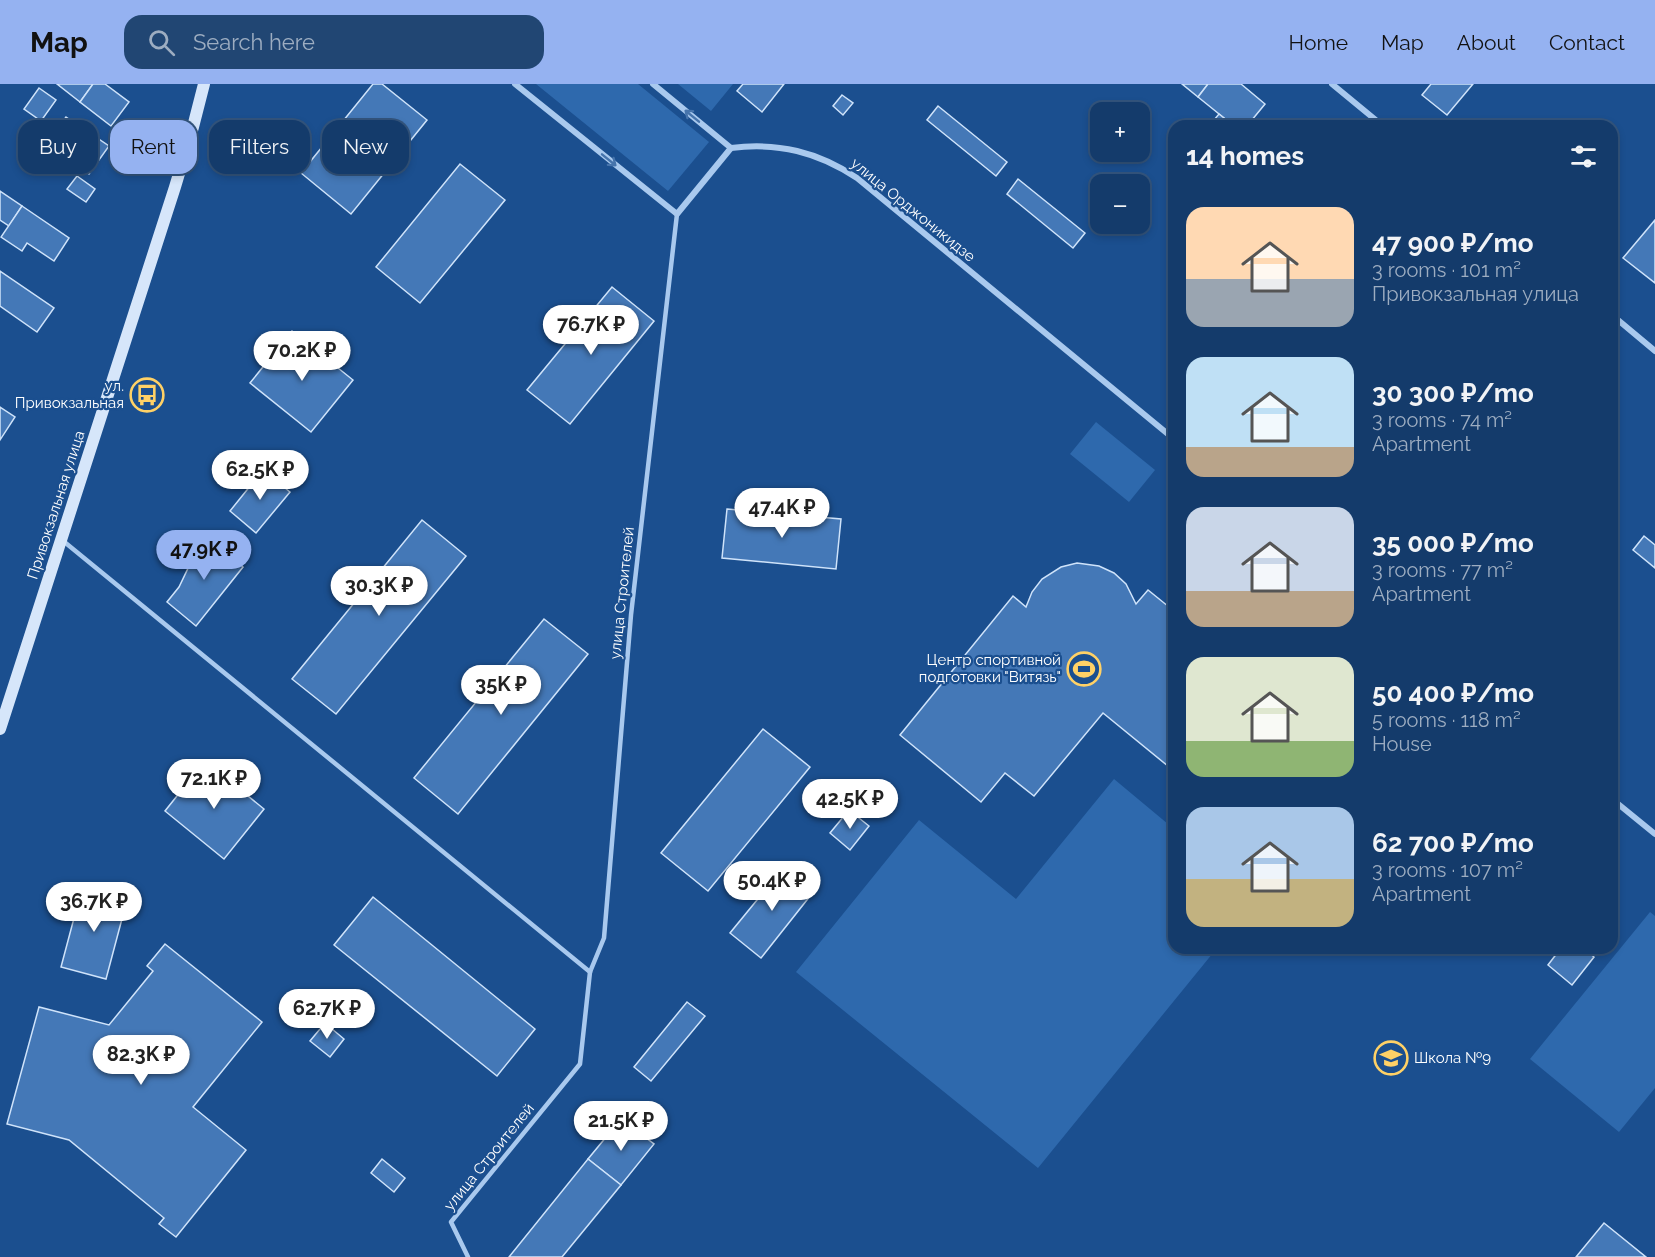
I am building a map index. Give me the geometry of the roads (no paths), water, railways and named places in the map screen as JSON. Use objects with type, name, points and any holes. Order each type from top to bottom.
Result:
[{"type":"main road","name":"Привокзальная улица","points":[[0,729],[194,127],[204,84]]},
{"type":"street","points":[[515,84],[676,214],[731,148],[653,84]]},
{"type":"street","points":[[1332,84],[1376,120]]},
{"type":"street","name":"улица Орджоникидзе","points":[[731,148],[769,146],[797,150],[824,159],[857,178],[1168,434]]},
{"type":"street","points":[[1618,320],[1655,351]]},
{"type":"street","points":[[1618,804],[1655,834]]},
{"type":"lane","name":"улица Строителей","points":[[468,1257],[451,1222],[580,1064],[590,972],[604,938],[631,615],[676,214]]},
{"type":"lane","points":[[60,539],[590,972]]},
{"type":"place","name":"ул. Привокзальная","points":[[147,395]]},
{"type":"place","name":"Центр спортивной подготовки \"Витязь\"","points":[[1084,669]]},
{"type":"place","name":"Школа №9","points":[[1391,1058]]}]
